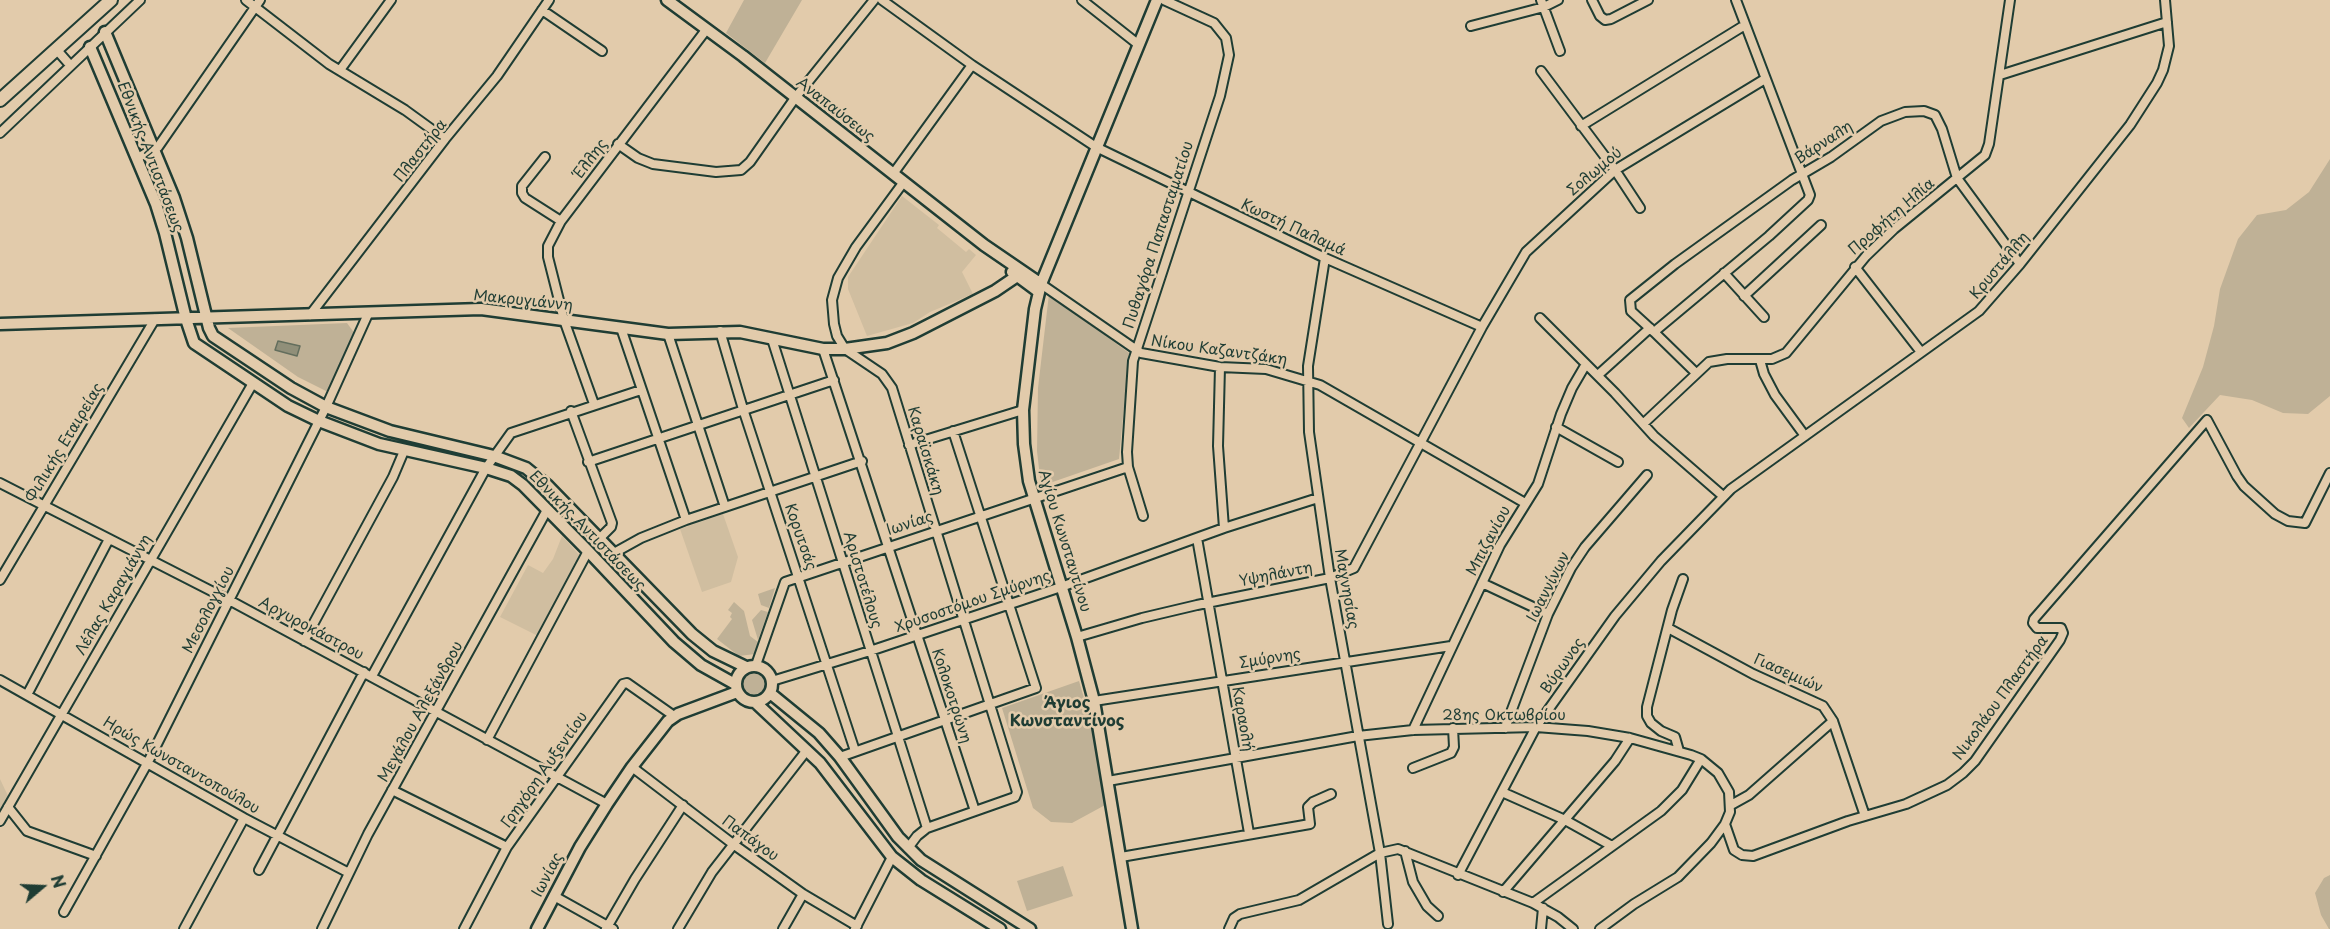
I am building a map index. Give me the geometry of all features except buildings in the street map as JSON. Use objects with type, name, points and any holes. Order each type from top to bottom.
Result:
[{"type":"main road","points":[[0,100],[111,0]]},
{"type":"main road","name":"Αναπαύσεως","points":[[667,0],[984,245],[994,258],[1040,288]]},
{"type":"main road","name":"Αγίου Κωνσταντίνου","points":[[1132,929],[1094,701],[1026,467],[1023,410],[1040,288],[1157,0]]},
{"type":"main road","name":"Εθνικής Αντιστάσεως","points":[[105,32],[154,150],[187,238],[206,319],[213,336],[291,388],[326,407],[390,431],[512,461],[534,474],[600,538],[692,634],[712,651],[751,666]]},
{"type":"main road","name":"Εθνικής Αντιστάσεως","points":[[90,47],[137,158],[165,233],[194,343],[288,406],[319,421],[356,436],[404,451],[486,468],[511,476],[524,485],[653,622],[701,665],[736,688]]},
{"type":"main road","name":"Μακρυγιάννη","points":[[0,324],[482,309],[668,334],[740,332],[823,349],[845,349],[887,343],[913,333],[978,300],[1020,274]]},
{"type":"main road","points":[[751,666],[768,672],[772,681],[770,693],[763,700],[755,702],[746,701],[736,688],[738,675],[751,666]]},
{"type":"main road","name":"Ιωνίας","points":[[537,929],[607,804],[632,767],[674,716],[736,688]]},
{"type":"main road","points":[[770,693],[778,702],[819,733],[840,757],[879,813],[908,848],[929,865],[1030,929]]},
{"type":"main road","points":[[755,702],[807,750],[892,857],[982,924],[1000,929]]},
{"type":"street","points":[[0,133],[140,0]]},
{"type":"street","points":[[246,0],[258,3],[340,70],[405,110],[445,139]]},
{"type":"street","points":[[340,70],[391,0]]},
{"type":"street","name":"Πλαστήρα","points":[[310,315],[445,139],[497,76],[549,0]]},
{"type":"street","points":[[618,144],[638,158],[652,164],[738,172],[750,162],[795,98],[874,0]]},
{"type":"street","name":"Κωστή Παλαμά","points":[[882,0],[972,65],[1096,147],[1325,258],[1482,327]]},
{"type":"street","points":[[1082,0],[1139,45]]},
{"type":"street","name":"Πυθαγόρα Παπασταματίου","points":[[1143,516],[1128,467],[1130,396],[1136,350],[1226,76],[1228,45],[1224,34],[1212,21],[1164,0]]},
{"type":"street","points":[[1471,26],[1558,0]]},
{"type":"street","points":[[1592,0],[1600,16],[1605,20],[1648,0]]},
{"type":"street","points":[[1598,375],[1724,273],[1808,201],[1809,191],[1736,0]]},
{"type":"street","name":"Προφήτη Ηλία","points":[[1643,424],[1708,362],[1778,358],[1791,349],[1855,267],[1894,229],[1986,152],[2000,75],[2010,0]]},
{"type":"street","name":"Κρυστάλλη","points":[[1723,496],[1979,311],[2020,264],[2119,140],[2152,91],[2163,70],[2168,51],[2165,0]]},
{"type":"street","points":[[137,158],[154,150],[179,118],[258,3]]},
{"type":"street","points":[[1542,4],[1560,51]]},
{"type":"street","points":[[542,10],[602,51]]},
{"type":"street","points":[[2000,75],[2167,22]]},
{"type":"street","points":[[1581,126],[1745,25]]},
{"type":"street","name":"Έλλης","points":[[594,404],[564,320],[547,251],[549,243],[561,221],[706,30]]},
{"type":"street","points":[[56,49],[70,65]]},
{"type":"street","points":[[893,174],[972,65]]},
{"type":"street","points":[[1541,71],[1641,208]]},
{"type":"street","name":"Σολωμού","points":[[1482,327],[1526,252],[1615,170],[1765,79]]},
{"type":"street","name":"Βάρναλη","points":[[1652,330],[1631,311],[1630,300],[1675,264],[1801,174],[1899,113],[1917,110],[1931,113],[1937,119],[1957,178],[2020,264]]},
{"type":"street","points":[[545,156],[522,186],[522,194],[561,221]]},
{"type":"street","points":[[845,349],[837,336],[832,317],[832,300],[836,282],[856,247],[903,183]]},
{"type":"street","points":[[1744,296],[1821,225]]},
{"type":"street","name":"Μαγνησίας","points":[[1325,258],[1307,381],[1309,432],[1330,578],[1380,854],[1388,924]]},
{"type":"street","points":[[1855,267],[1921,352]]},
{"type":"street","points":[[1724,273],[1764,317]]},
{"type":"street","name":"Νίκου Καζαντζάκη","points":[[1040,288],[1136,350],[1149,355],[1220,367],[1266,369],[1333,391],[1525,502]]},
{"type":"street","name":"Μεσολογγίου","points":[[64,912],[148,762],[326,407],[368,314]]},
{"type":"street","points":[[1540,318],[1598,375],[1643,424],[1723,496]]},
{"type":"street","name":"Φιλικής Εταιρείας","points":[[0,580],[155,319]]},
{"type":"street","name":"Υψηλάντη","points":[[1077,637],[1142,618],[1330,578],[1350,571],[1358,562],[1482,327]]},
{"type":"street","points":[[621,328],[686,520]]},
{"type":"street","points":[[1652,330],[1696,373]]},
{"type":"street","name":"Κορυτσάς","points":[[720,331],[743,409],[855,751]]},
{"type":"street","points":[[668,334],[725,507]]},
{"type":"street","name":"Αριστοτέλους","points":[[772,339],[927,828]]},
{"type":"street","name":"Κολοκοτρώνη","points":[[823,349],[975,811]]},
{"type":"street","name":"Καραϊσκάκη","points":[[845,349],[875,368],[890,383],[1017,788],[1015,797],[975,811]]},
{"type":"street","points":[[1760,360],[1774,395],[1805,436]]},
{"type":"street","name":"Μπιζανίου","points":[[1413,730],[1500,544],[1538,484],[1556,427],[1572,388],[1586,364]]},
{"type":"street","points":[[1220,367],[1218,436],[1224,528]]},
{"type":"street","points":[[588,462],[834,380]]},
{"type":"street","name":"Λέλας Καραγιάννη","points":[[0,821],[253,383]]},
{"type":"street","points":[[260,870],[368,674],[486,468],[513,431],[641,390]]},
{"type":"street","points":[[909,445],[1023,410]]},
{"type":"street","points":[[571,411],[612,523],[600,538]]},
{"type":"street","name":"Νικολάου Πλαστήρα","points":[[1725,824],[1733,849],[1740,854],[1751,856],[1921,798],[1947,785],[1968,769],[2062,636],[2062,630],[2059,627],[2036,628],[2032,624],[2034,619],[2207,420],[2244,486],[2275,514],[2288,521],[2305,523],[2330,473]]},
{"type":"street","points":[[1556,427],[1618,462]]},
{"type":"street","points":[[840,757],[897,735],[1036,688],[953,431]]},
{"type":"street","points":[[304,641],[393,477],[404,451]]},
{"type":"street","points":[[614,553],[641,538],[686,520],[861,461]]},
{"type":"street","name":"Ιωνίας","points":[[751,666],[785,582],[1128,467]]},
{"type":"street","name":"Ιωαννίνων","points":[[1505,728],[1548,614],[1580,554],[1647,475]]},
{"type":"street","name":"Αργυροκάστρου","points":[[0,483],[229,600],[607,804]]},
{"type":"street","name":"Βύρωνος","points":[[1458,875],[1536,727],[1632,594],[1723,496]]},
{"type":"street","name":"Χρυσοστόμου Σμύρνης","points":[[772,681],[963,620],[1224,528],[1318,498]]},
{"type":"street","name":"Μεγάλου Αλεξάνδρου","points":[[322,929],[392,790],[547,510]]},
{"type":"street","name":"Καραολή","points":[[1197,538],[1249,833]]},
{"type":"street","points":[[27,695],[109,540]]},
{"type":"street","points":[[486,740],[588,551]]},
{"type":"street","points":[[1679,751],[1675,737],[1654,726],[1647,714],[1649,695],[1683,579]]},
{"type":"street","points":[[1482,582],[1548,614]]},
{"type":"street","name":"Γιασεμιών","points":[[1668,628],[1761,678],[1820,703],[1827,709],[1865,816]]},
{"type":"street","name":"Σμύρνης","points":[[1094,701],[1345,660],[1451,646]]},
{"type":"street","name":"Ηρώς Κωνσταντοπούλου","points":[[0,680],[244,818],[349,873]]},
{"type":"street","name":"Γρηγόρη Αυξεντίου","points":[[464,929],[507,848],[624,683],[674,716]]},
{"type":"street","points":[[1600,929],[1689,867],[1725,824],[1731,805],[1749,795],[1833,721]]},
{"type":"street","name":"28ης Οκτωβρίου","points":[[1108,781],[1358,736],[1452,728],[1536,727],[1588,731],[1630,738],[1701,759],[1722,779],[1729,792],[1731,805]]},
{"type":"street","points":[[1413,768],[1451,753],[1454,747],[1452,728]]},
{"type":"street","points":[[1503,892],[1615,761],[1630,738]]},
{"type":"street","points":[[678,929],[708,879],[733,844],[807,750]]},
{"type":"street","points":[[1533,903],[1661,811],[1677,796],[1701,759]]},
{"type":"street","name":"Παπάγου","points":[[632,767],[733,844],[803,894],[856,927]]},
{"type":"street","points":[[392,790],[507,848]]},
{"type":"street","points":[[1502,792],[1565,820],[1612,846]]},
{"type":"street","points":[[1121,857],[1310,824],[1308,807],[1313,802],[1331,794]]},
{"type":"street","points":[[554,896],[609,928],[683,806]]},
{"type":"street","points":[[8,807],[27,831],[96,856]]},
{"type":"street","points":[[908,848],[927,828],[975,811]]},
{"type":"street","points":[[184,929],[244,818]]},
{"type":"street","points":[[1229,929],[1237,915],[1299,900],[1380,854],[1398,849],[1458,875],[1533,903],[1573,929]]},
{"type":"street","points":[[1405,851],[1413,882],[1427,906],[1438,916]]},
{"type":"street","points":[[856,927],[892,857]]},
{"type":"street","points":[[783,929],[803,894]]},
{"type":"street","points":[[1542,929],[1543,908]]},
{"type":"shaded area","points":[[744,0],[802,0],[765,63],[726,33]]},
{"type":"shaded area","points":[[2330,159],[2330,396],[2308,414],[2283,413],[2252,400],[2220,395],[2189,428],[2182,418],[2203,367],[2214,326],[2220,289],[2238,239],[2257,215],[2286,210],[2309,192]]},
{"type":"shaded area","points":[[902,196],[939,225],[937,228],[966,252],[969,249],[976,255],[962,272],[973,294],[930,312],[913,323],[867,336],[848,289],[848,277]]},
{"type":"shaded area","points":[[1049,294],[1129,353],[1119,459],[1041,486],[1037,451],[1038,388]]},
{"type":"shaded area","points":[[347,323],[355,334],[330,393],[298,377],[228,328]]},
{"type":"shaded area","points":[[278,341],[300,346],[297,356],[275,350]]},
{"type":"shaded area","points":[[723,514],[738,557],[731,582],[702,592],[680,529]]},
{"type":"shaded area","points":[[562,536],[582,558],[540,637],[500,617],[528,565],[543,573],[553,559]]},
{"type":"shaded area","points":[[775,588],[769,608],[761,605],[758,594]]},
{"type":"shaded area","points":[[734,602],[744,611],[750,636],[758,642],[755,654],[739,656],[717,639],[732,619],[730,617],[732,613],[728,610]]},
{"type":"shaded area","points":[[761,610],[768,612],[758,640],[752,620]]},
{"type":"shaded area","points":[[754,672],[759,673],[765,679],[765,689],[759,695],[754,696],[749,695],[743,689],[742,684],[743,679],[749,673]]},
{"type":"shaded area","points":[[1079,681],[1093,729],[1107,804],[1072,823],[1051,822],[1033,808],[1002,708]]},
{"type":"shaded area","points":[[0,779],[9,798],[0,815]]},
{"type":"shaded area","points":[[1063,866],[1073,896],[1027,911],[1017,881]]},
{"type":"shaded area","points":[[2330,875],[2329,929],[2321,915],[2315,893],[2324,878]]},
{"type":"district","name":"Άγιος Κωνσταντίνος","points":[[1067,713]]}]
